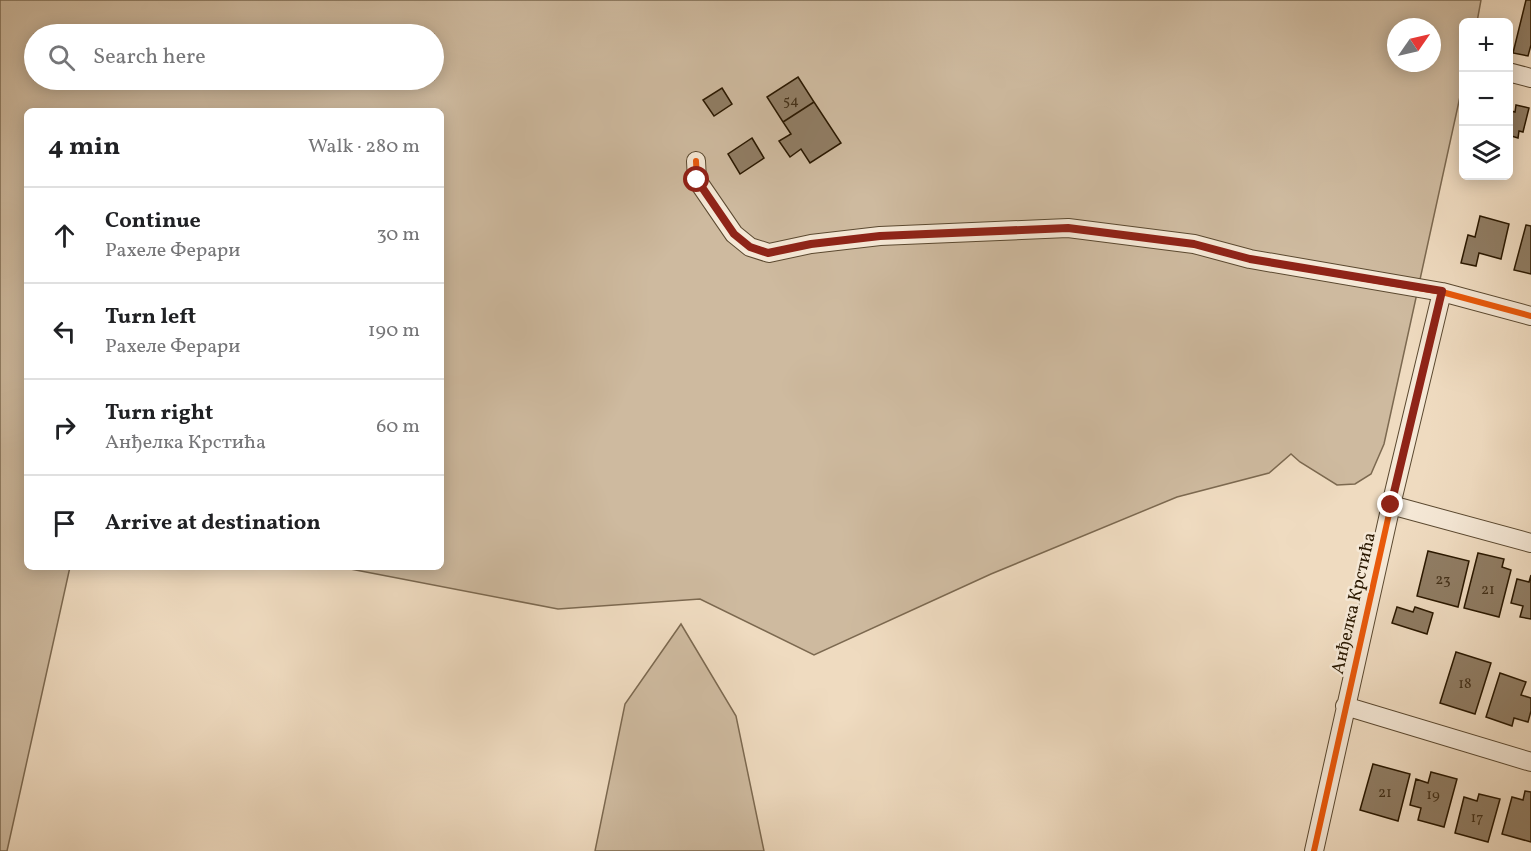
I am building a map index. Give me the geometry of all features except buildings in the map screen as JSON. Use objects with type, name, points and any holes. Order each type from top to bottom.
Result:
[{"type":"street","points":[[1513,73],[1531,78]]},
{"type":"street","points":[[696,161],[697,180],[734,234],[750,247],[768,253],[811,244],[880,236],[1068,228],[1194,244],[1250,259],[1442,291],[1531,316]]},
{"type":"street","name":"Анђелка Крстића","points":[[1314,851],[1391,505],[1442,291]]},
{"type":"street","points":[[1391,505],[1531,543]]},
{"type":"street","points":[[1346,706],[1531,762]]},
{"type":"shaded area","points":[[0,0],[1481,0],[1478,18],[1459,18],[1459,101],[1384,444],[1371,474],[1355,484],[1337,485],[1291,454],[1269,473],[1177,497],[991,574],[814,655],[700,599],[558,609],[356,570],[444,570],[444,108],[24,108],[24,570],[69,570],[7,851],[0,851]]},
{"type":"shaded area","points":[[681,624],[736,716],[764,851],[595,851],[625,704]]},
{"type":"cycle path","points":[[696,161],[697,180],[734,234],[750,247],[769,253],[811,244],[880,236],[1068,228],[1194,244],[1250,259],[1442,292],[1531,316]]},
{"type":"cycle path","points":[[1314,851],[1391,505],[1442,292]]},
{"type":"route","points":[[697,180],[734,234],[750,247],[768,253],[811,244],[880,236],[1068,228],[1194,244],[1250,259],[1442,291],[1391,505]]}]
